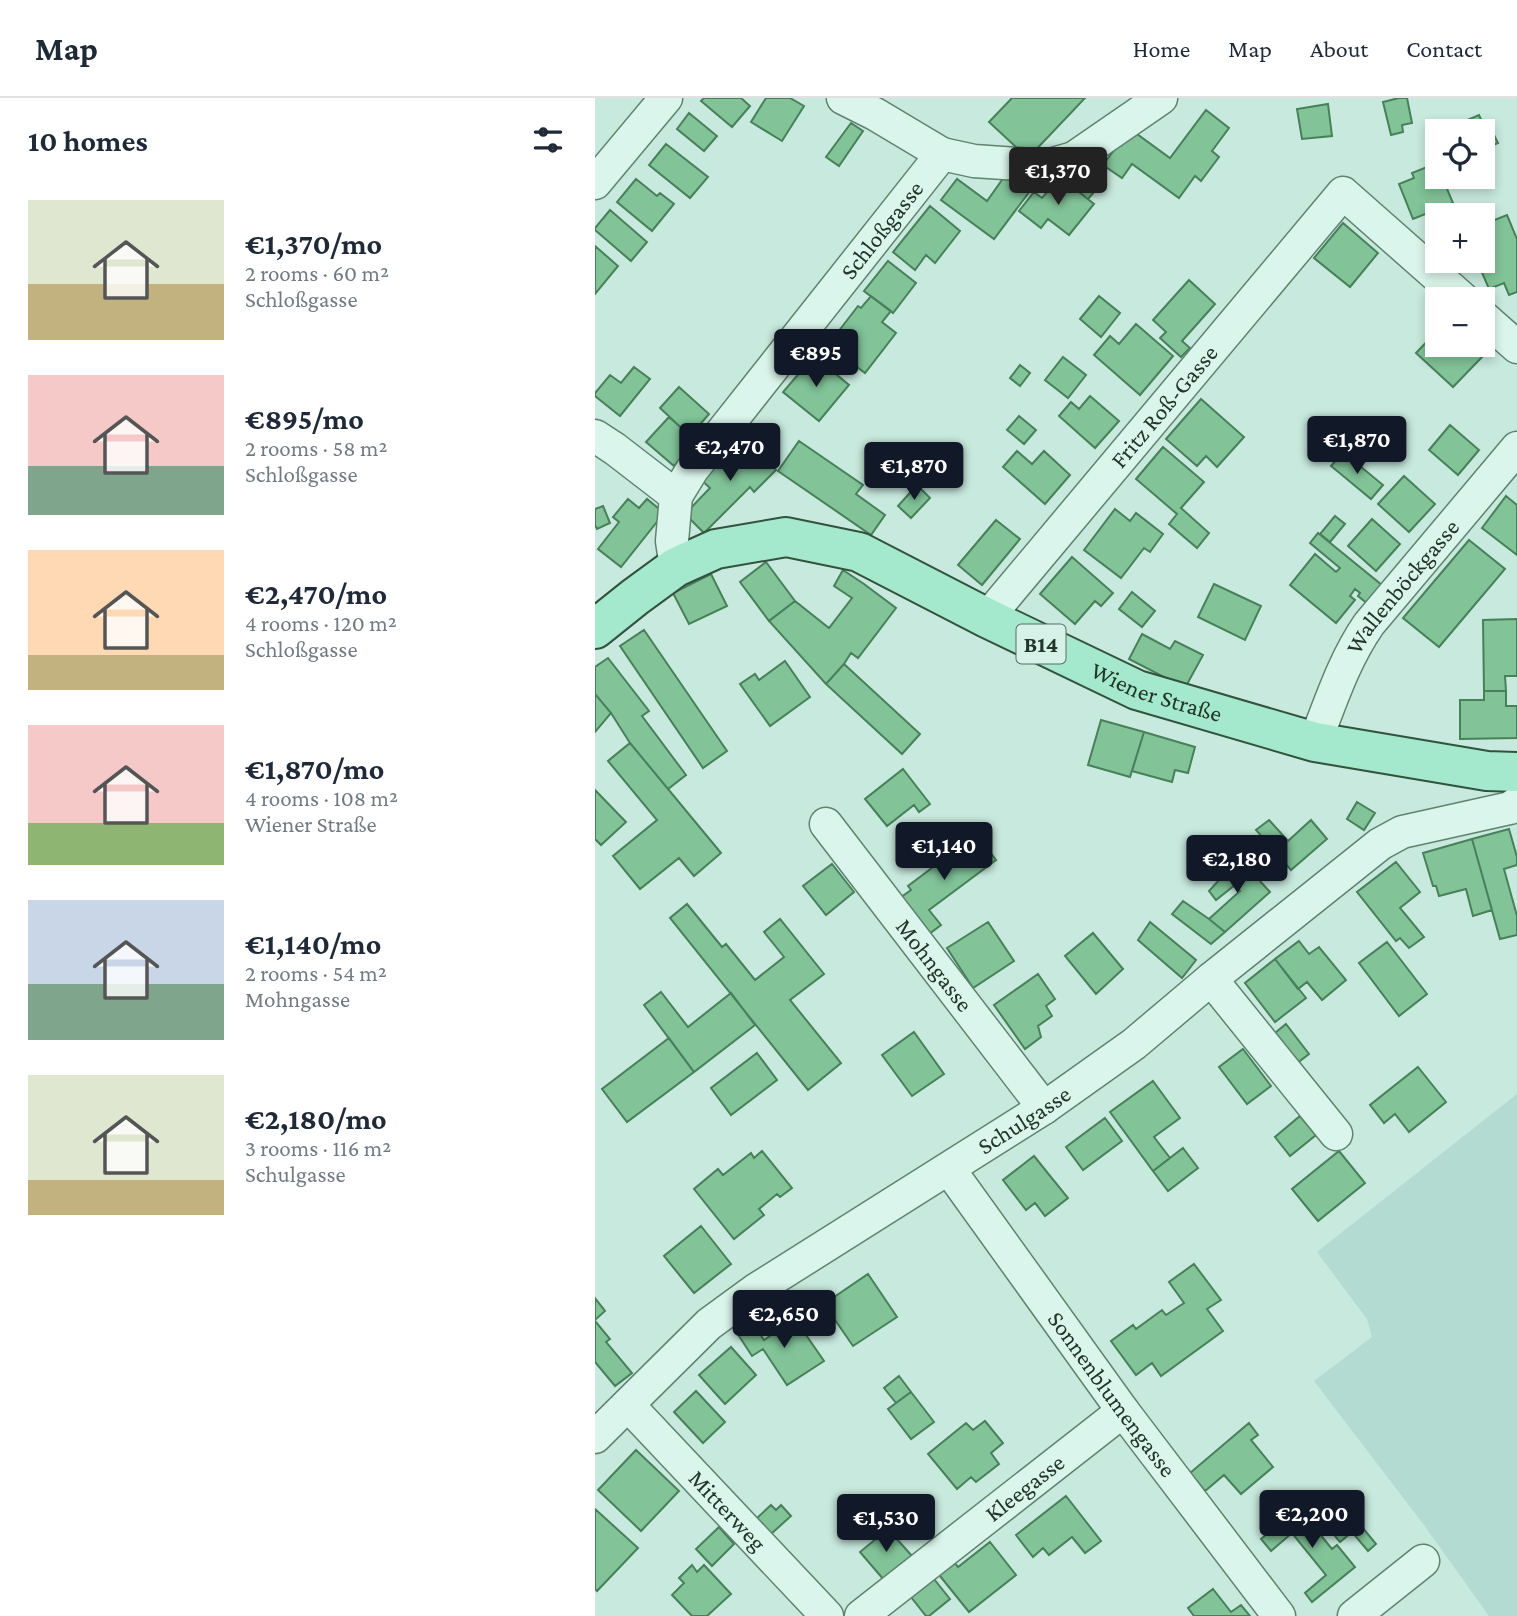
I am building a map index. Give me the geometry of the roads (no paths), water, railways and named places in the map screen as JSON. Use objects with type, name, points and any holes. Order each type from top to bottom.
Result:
[{"type":"main road","name":"Wiener Straße","points":[[595,629],[677,566],[716,549],[786,537],[859,551],[987,618],[1137,690],[1315,742],[1502,772]]},
{"type":"street","points":[[595,183],[666,98]]},
{"type":"street","points":[[843,98],[876,106],[942,154],[974,161],[1046,166],[1074,158],[1161,98]]},
{"type":"street","name":"Schloßgasse","points":[[677,566],[672,541],[676,496],[692,470],[942,154]]},
{"type":"street","name":"Fritz Roß-Gasse","points":[[987,618],[1343,193],[1449,287]]},
{"type":"street","points":[[1495,328],[1517,347]]},
{"type":"street","points":[[595,436],[676,496]]},
{"type":"street","name":"Wallenböckgasse","points":[[1315,742],[1345,665],[1362,633],[1517,448]]},
{"type":"street","points":[[1458,819],[1502,772]]},
{"type":"street","name":"Schulgasse","points":[[595,1437],[709,1324],[757,1289],[1044,1108],[1134,1044],[1210,979],[1380,844],[1402,832],[1510,808],[1517,803]]},
{"type":"street","name":"Mohngasse","points":[[826,824],[1044,1108]]},
{"type":"street","points":[[1210,979],[1336,1134]]},
{"type":"street","name":"Sonnenblumengasse","points":[[949,1169],[1123,1411],[1279,1616]]},
{"type":"street","name":"Mitterweg","points":[[628,1405],[827,1616]]},
{"type":"street","name":"Kleegasse","points":[[860,1616],[1123,1411]]},
{"type":"street","points":[[1354,1616],[1423,1561]]}]
